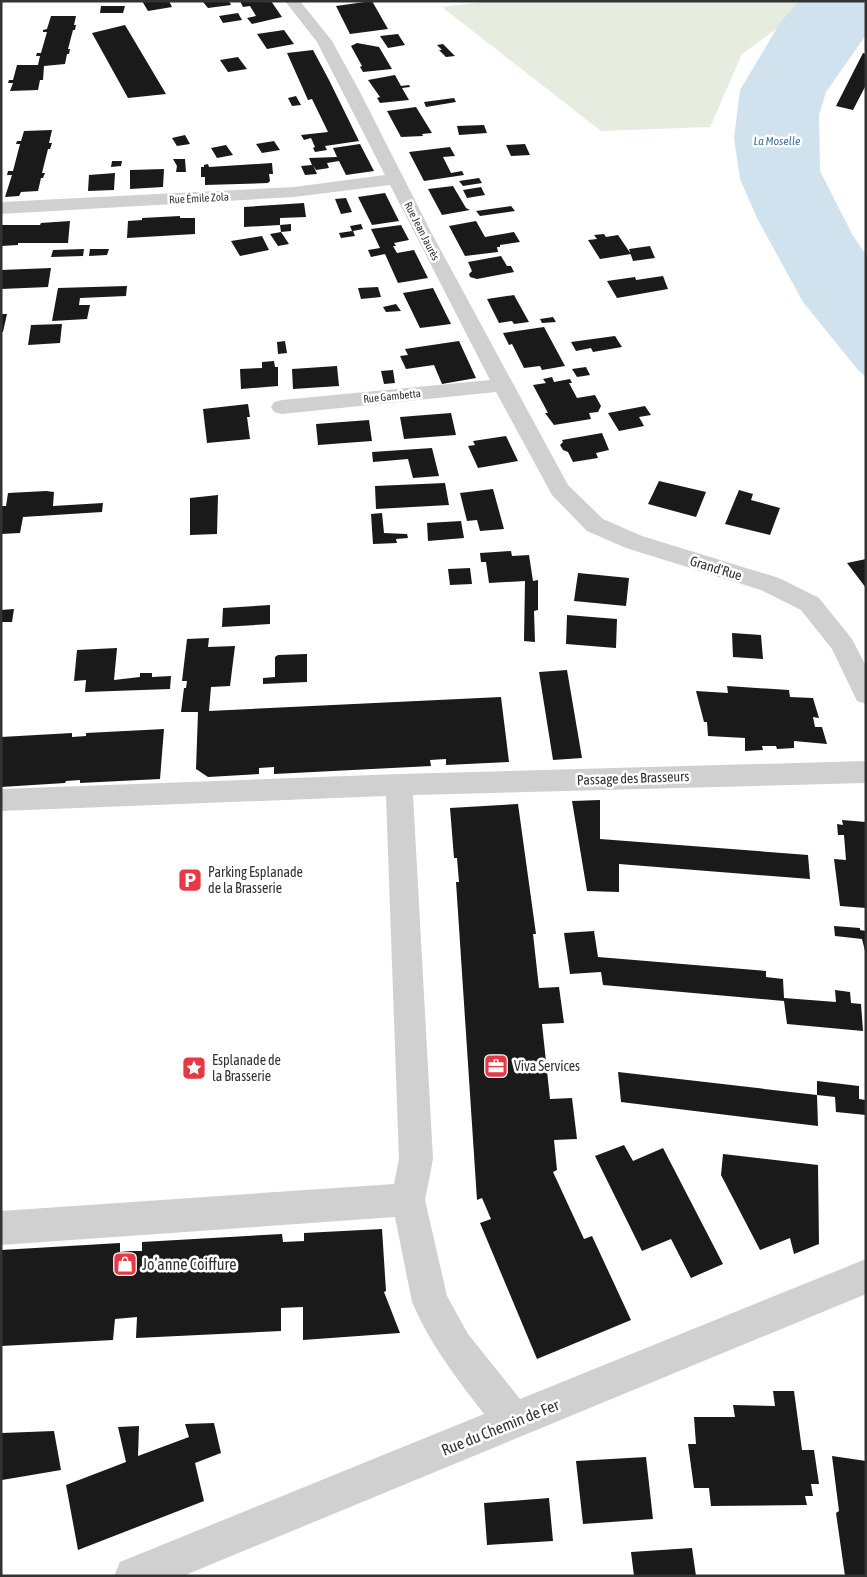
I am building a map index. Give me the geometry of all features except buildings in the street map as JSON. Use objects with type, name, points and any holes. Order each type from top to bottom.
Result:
[{"type":"street","name":"Rue Jean Jaurès","points":[[292,1],[324,41],[352,92],[545,465]]},
{"type":"street","name":"Rue Émile Zola","points":[[1,208],[294,192],[396,179]]},
{"type":"street","name":"Rue Gambetta","points":[[282,407],[502,385]]},
{"type":"street","name":"Grand'Rue","points":[[545,465],[560,490],[595,525],[634,542],[770,584],[810,604],[844,645],[866,694]]},
{"type":"street","name":"Passage des Brasseurs","points":[[400,785],[866,772]]},
{"type":"street","points":[[1,800],[400,785],[416,1159],[408,1200],[430,1302],[455,1347],[514,1421]]},
{"type":"street","points":[[1,1228],[408,1200]]},
{"type":"street","name":"Rue du Chemin de Fer","points":[[134,1576],[866,1276]]},
{"type":"shaded area","points":[[489,1],[805,1],[796,15],[742,54],[710,127],[601,131],[442,7]]},
{"type":"water","name":"La Moselle","points":[[799,1],[866,1],[866,35],[826,92],[819,115],[820,171],[852,234],[866,255],[866,377],[858,370],[803,302],[757,218],[740,179],[734,138],[740,90],[780,23]]},
{"type":"place","name":"Parking Esplanade de la Brasserie","points":[[190,880]]},
{"type":"place","name":"Viva Services","points":[[496,1066]]},
{"type":"place","name":"Esplanade de la Brasserie","points":[[194,1068]]},
{"type":"place","name":"Jo’anne Coiffure","points":[[125,1264]]}]
